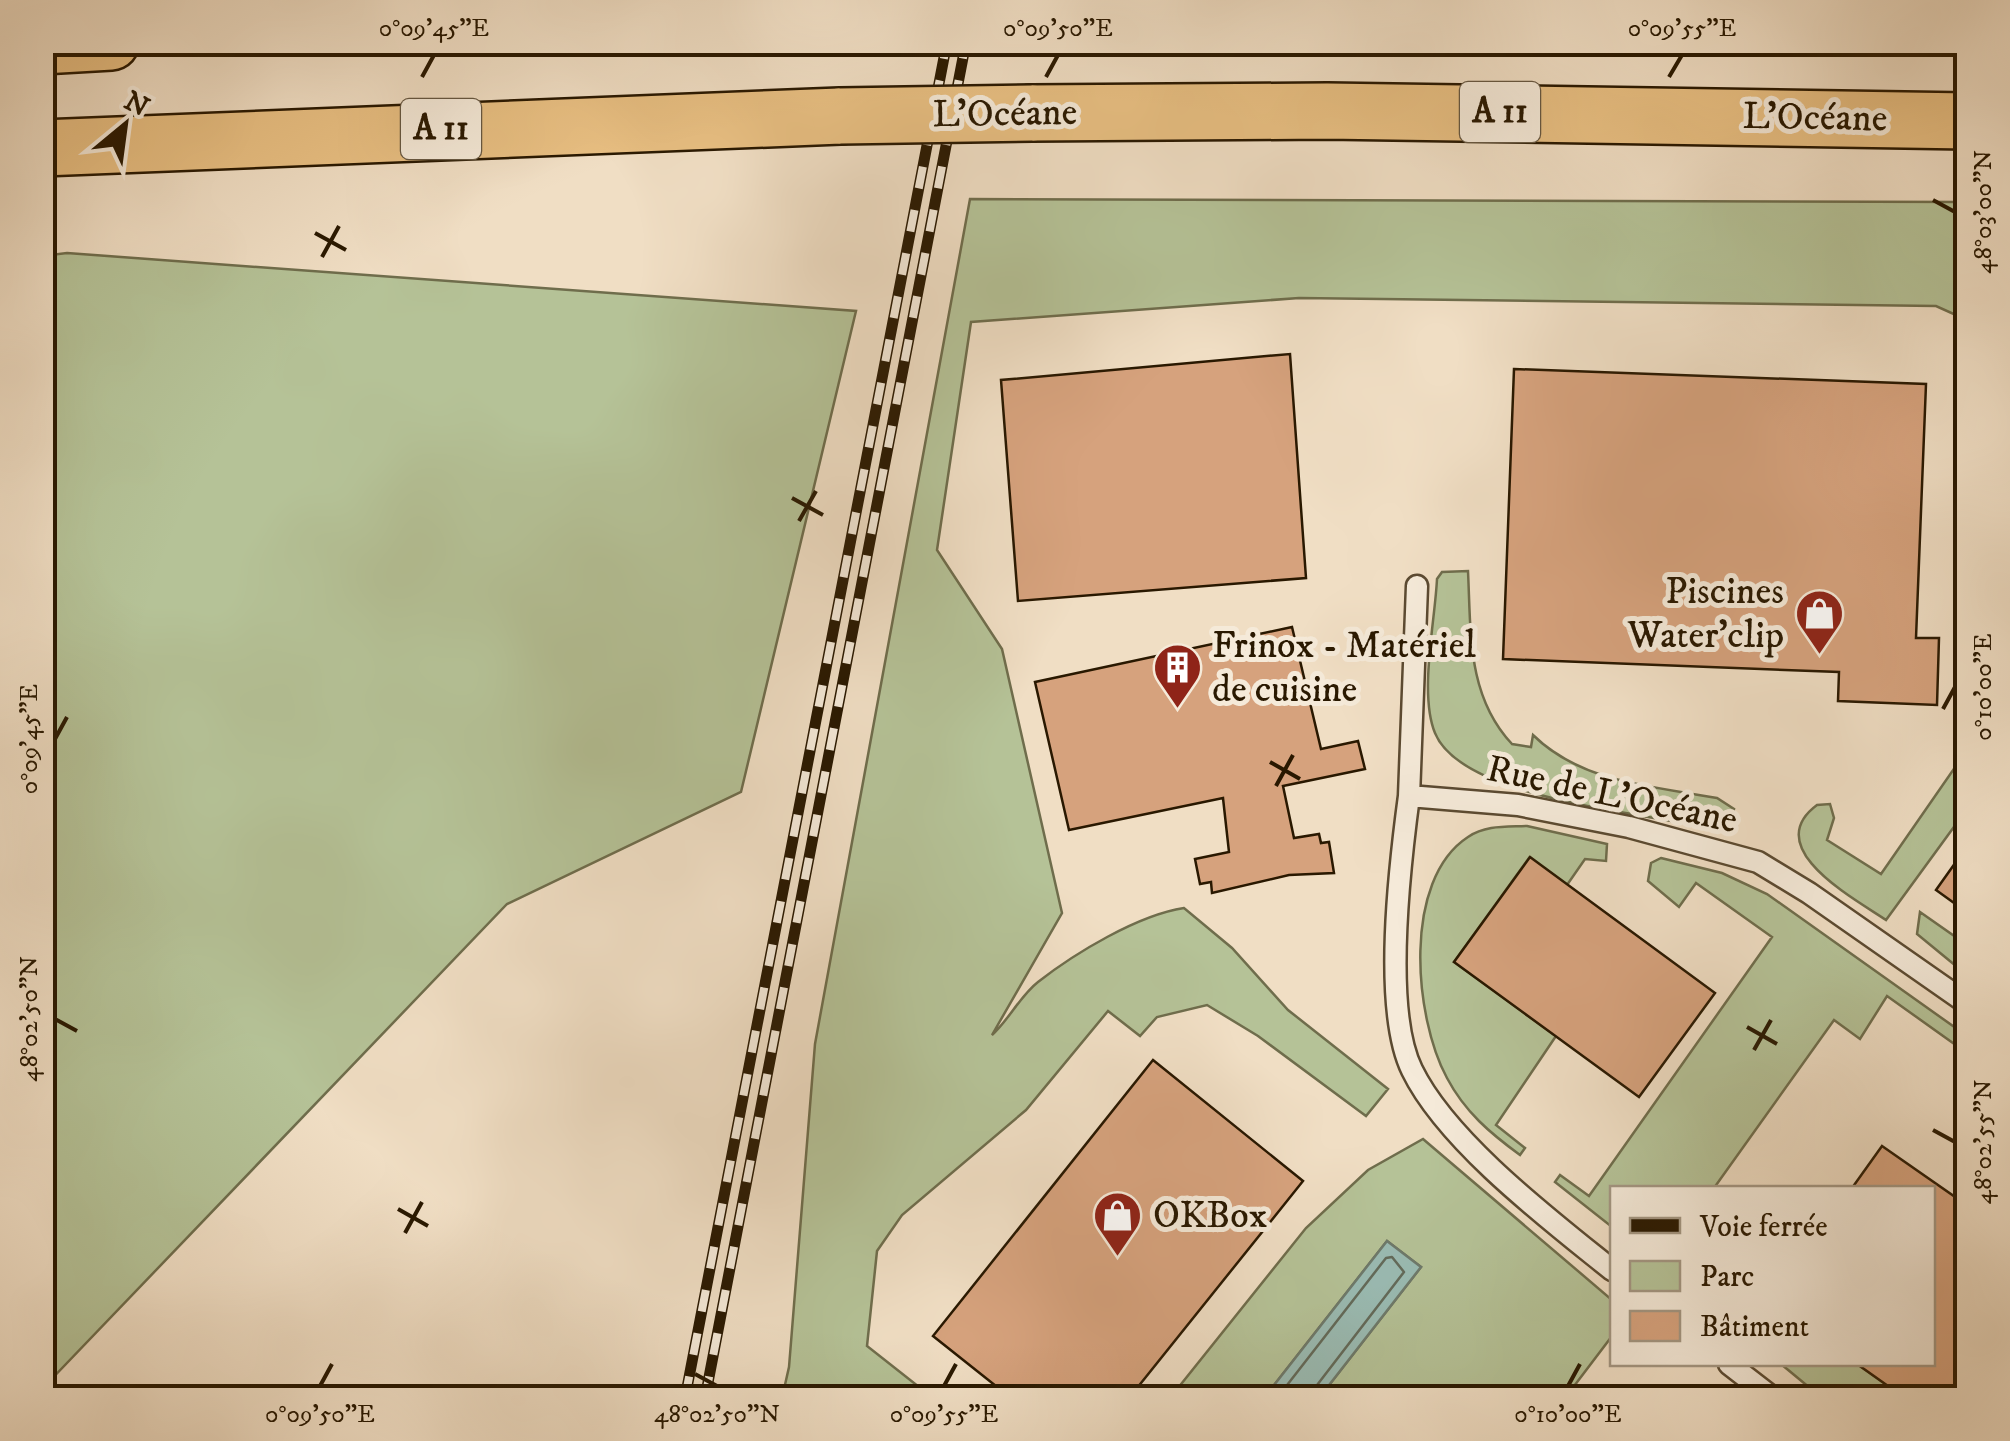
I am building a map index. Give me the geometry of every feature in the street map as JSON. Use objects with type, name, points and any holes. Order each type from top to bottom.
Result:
[{"type":"highway","points":[[42,46],[111,42]]},
{"type":"highway","name":"L’Océane","points":[[42,148],[840,116],[1032,113],[1326,110],[1968,121]]},
{"type":"lane","points":[[1417,586],[1408,796],[1396,934],[1400,1020],[1411,1068],[1432,1101],[1510,1187],[1610,1268]]},
{"type":"lane","name":"Rue de L'Océane","points":[[1408,796],[1518,805],[1628,826],[1758,862],[1809,892],[1968,1004]]},
{"type":"lane","points":[[1732,1366],[1772,1398]]},
{"type":"green space","points":[[970,199],[1967,202],[1967,320],[1936,306],[1299,298],[971,322],[937,550],[1002,649],[1062,913],[992,1035],[1032,988],[1070,959],[1147,918],[1184,908],[1232,948],[1288,1010],[1388,1089],[1366,1116],[1258,1036],[1207,1005],[1157,1017],[1140,1036],[1108,1011],[1026,1110],[902,1215],[877,1251],[867,1346],[933,1398],[782,1398],[789,1367],[815,1044]]},
{"type":"green space","points":[[67,253],[856,311],[741,792],[507,904],[43,1388],[42,256]]},
{"type":"green space","points":[[1468,571],[1471,640],[1479,685],[1497,725],[1512,744],[1531,747],[1533,735],[1552,751],[1596,773],[1717,798],[1734,809],[1728,823],[1698,826],[1553,798],[1478,773],[1451,755],[1435,733],[1430,717],[1429,658],[1437,579],[1442,572]]},
{"type":"green space","points":[[1967,750],[1967,809],[1886,920],[1835,886],[1805,855],[1799,838],[1802,821],[1817,805],[1830,804],[1834,818],[1827,840],[1881,874]]},
{"type":"green space","points":[[1527,826],[1607,844],[1606,861],[1585,859],[1567,885],[1529,858],[1454,962],[1556,1036],[1496,1125],[1525,1148],[1520,1155],[1479,1121],[1447,1078],[1427,1021],[1420,951],[1432,884],[1447,857],[1468,837],[1482,830]]},
{"type":"green space","points":[[1661,858],[1722,873],[1767,894],[1967,1036],[1967,1053],[1887,996],[1860,1039],[1834,1020],[1715,1186],[1610,1186],[1610,1225],[1555,1182],[1560,1175],[1589,1196],[1772,937],[1696,883],[1679,907],[1648,881],[1651,863]]},
{"type":"green space","points":[[1920,912],[1967,945],[1967,975],[1917,934]]},
{"type":"green space","points":[[1423,1139],[1610,1298],[1610,1339],[1565,1398],[1319,1398],[1421,1267],[1387,1241],[1264,1398],[1170,1398],[1306,1228],[1368,1170]]},
{"type":"green space","points":[[1783,1366],[1860,1366],[1905,1398],[1822,1398]]},
{"type":"water","points":[[1387,1241],[1421,1267],[1319,1398],[1264,1398]]},
{"type":"building","points":[[1290,354],[1306,578],[1018,601],[1001,380]]},
{"type":"building","points":[[1514,369],[1926,384],[1916,638],[1939,638],[1937,705],[1838,701],[1839,672],[1503,659]]},
{"type":"building","name":"Frinox - Matériel de cuisine","points":[[1292,627],[1321,749],[1358,741],[1365,769],[1283,786],[1294,838],[1319,834],[1321,843],[1329,842],[1334,873],[1289,875],[1212,893],[1211,882],[1200,884],[1195,859],[1229,852],[1223,798],[1069,830],[1035,682]]},
{"type":"building","points":[[1968,845],[1968,913],[1936,890]]},
{"type":"building","points":[[1530,857],[1715,993],[1639,1097],[1454,962]]},
{"type":"building","name":"OKBox","points":[[1153,1060],[1303,1181],[1129,1398],[1011,1398],[933,1336]]},
{"type":"building","points":[[1882,1146],[1968,1206],[1968,1398],[1905,1398],[1860,1366],[1935,1366],[1935,1186],[1853,1186]]},
{"type":"railway","points":[[685,1398],[947,42]]},
{"type":"railway","points":[[705,1398],[966,42]]},
{"type":"place","name":"Piscines Water'clip","points":[[1819,656]]},
{"type":"place","name":"Frinox - Matériel de cuisine","points":[[1177,710]]},
{"type":"place","name":"OKBox","points":[[1118,1258]]}]
